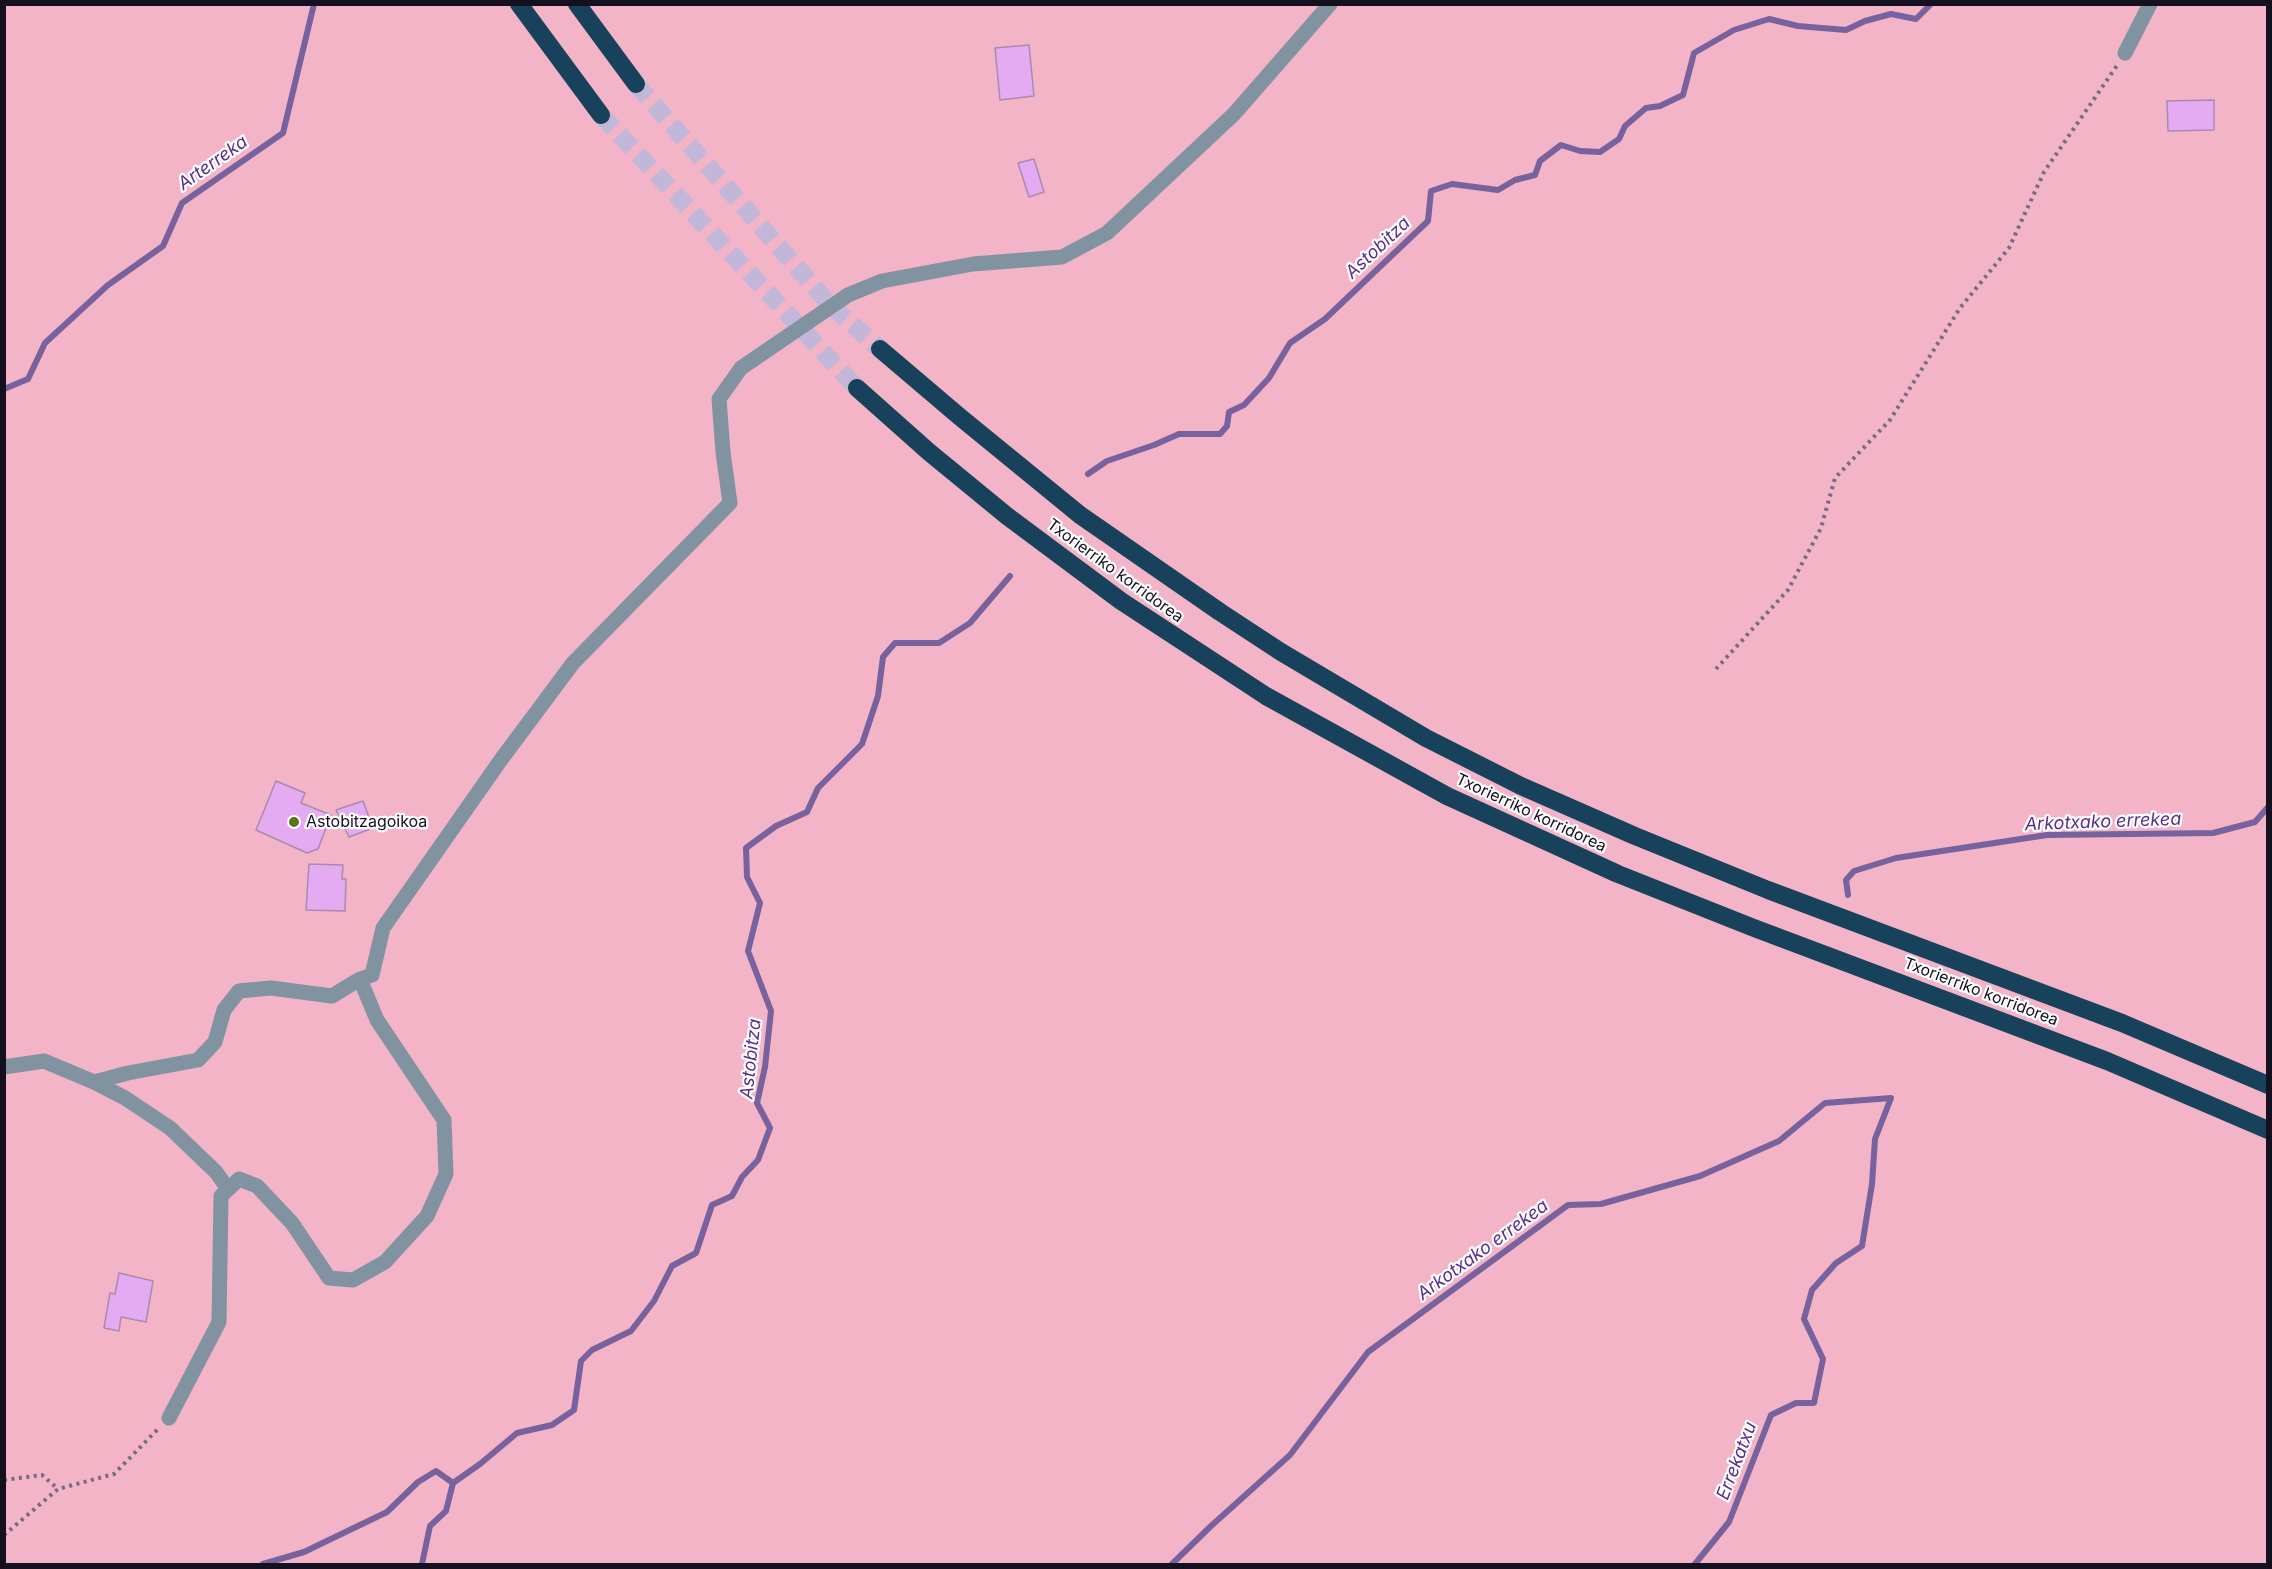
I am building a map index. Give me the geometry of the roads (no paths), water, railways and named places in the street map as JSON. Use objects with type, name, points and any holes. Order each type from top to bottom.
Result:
[{"type":"highway","points":[[519,4],[601,115]]},
{"type":"highway","points":[[577,4],[636,84]]},
{"type":"highway","name":"Txorierriko korridorea","points":[[880,349],[1080,515],[1202,600],[1273,646],[1426,738],[1521,786],[1635,836],[1768,890],[2122,1023],[2268,1085]]},
{"type":"highway","name":"Txorierriko korridorea","points":[[857,388],[929,452],[1007,516],[1121,601],[1266,696],[1447,796],[1641,883],[1754,928],[2068,1045],[2268,1130]]},
{"type":"street","points":[[94,1083],[128,1072],[198,1060],[215,1042],[224,1010],[239,991],[271,988],[332,996],[360,979],[372,975],[383,928],[500,761],[573,663],[730,503],[719,399],[741,368],[848,295],[882,281],[973,264],[1062,257],[1107,233],[1234,114],[1330,4]]},
{"type":"street","points":[[2125,53],[2150,4]]},
{"type":"street","points":[[169,1418],[219,1322],[221,1196],[239,1179],[257,1186],[292,1223],[329,1278],[353,1280],[385,1262],[426,1216],[446,1174],[444,1120],[377,1020],[360,979]]},
{"type":"street","points":[[4,1067],[44,1061],[125,1098],[170,1128],[216,1172],[228,1189]]},
{"type":"waterway","name":"Arterreka","points":[[4,389],[28,379],[45,343],[108,285],[163,246],[182,203],[283,133],[314,4]]},
{"type":"waterway","name":"Astobitza","points":[[1088,474],[1107,461],[1179,434],[1220,434],[1227,426],[1229,412],[1244,405],[1269,378],[1290,343],[1325,319],[1428,221],[1431,191],[1452,184],[1498,190],[1515,180],[1535,175],[1540,161],[1561,145],[1580,151],[1600,152],[1619,139],[1625,126],[1646,108],[1660,106],[1683,95],[1694,53],[1734,30],[1769,19],[1798,26],[1846,30],[1865,21],[1891,14],[1916,19],[1931,4]]},
{"type":"waterway","name":"Astobitza","points":[[422,1564],[430,1526],[446,1511],[453,1483],[517,1433],[552,1425],[574,1410],[581,1361],[592,1350],[631,1331],[654,1301],[672,1266],[696,1253],[712,1205],[732,1196],[742,1177],[758,1160],[770,1128],[757,1103],[765,1067],[771,1011],[748,951],[760,903],[747,877],[746,848],[776,826],[807,812],[818,788],[862,744],[878,696],[883,657],[895,643],[939,643],[970,623],[1010,576]]},
{"type":"waterway","name":"Arkotxako errekea","points":[[1848,895],[1846,880],[1854,871],[1896,858],[2047,835],[2213,833],[2255,822],[2268,807]]},
{"type":"waterway","name":"Arkotxako errekea","points":[[1172,1564],[1290,1455],[1368,1352],[1568,1205],[1601,1204],[1700,1176],[1779,1141],[1825,1103],[1891,1098],[1875,1139],[1872,1184],[1862,1246],[1836,1263],[1812,1290],[1804,1319],[1823,1359],[1814,1403],[1796,1403],[1771,1415],[1729,1522],[1695,1564]]},
{"type":"waterway","points":[[263,1564],[304,1552],[387,1512],[418,1482],[436,1471],[453,1483]]},
{"type":"tunnel","points":[[636,84],[830,305],[880,349]]},
{"type":"tunnel","points":[[601,115],[857,388]]},
{"type":"place","name":"Astobitzagoikoa","points":[[294,822]]},
{"type":"water label","name":"Errekatxu","points":[[1737,1461]]}]
